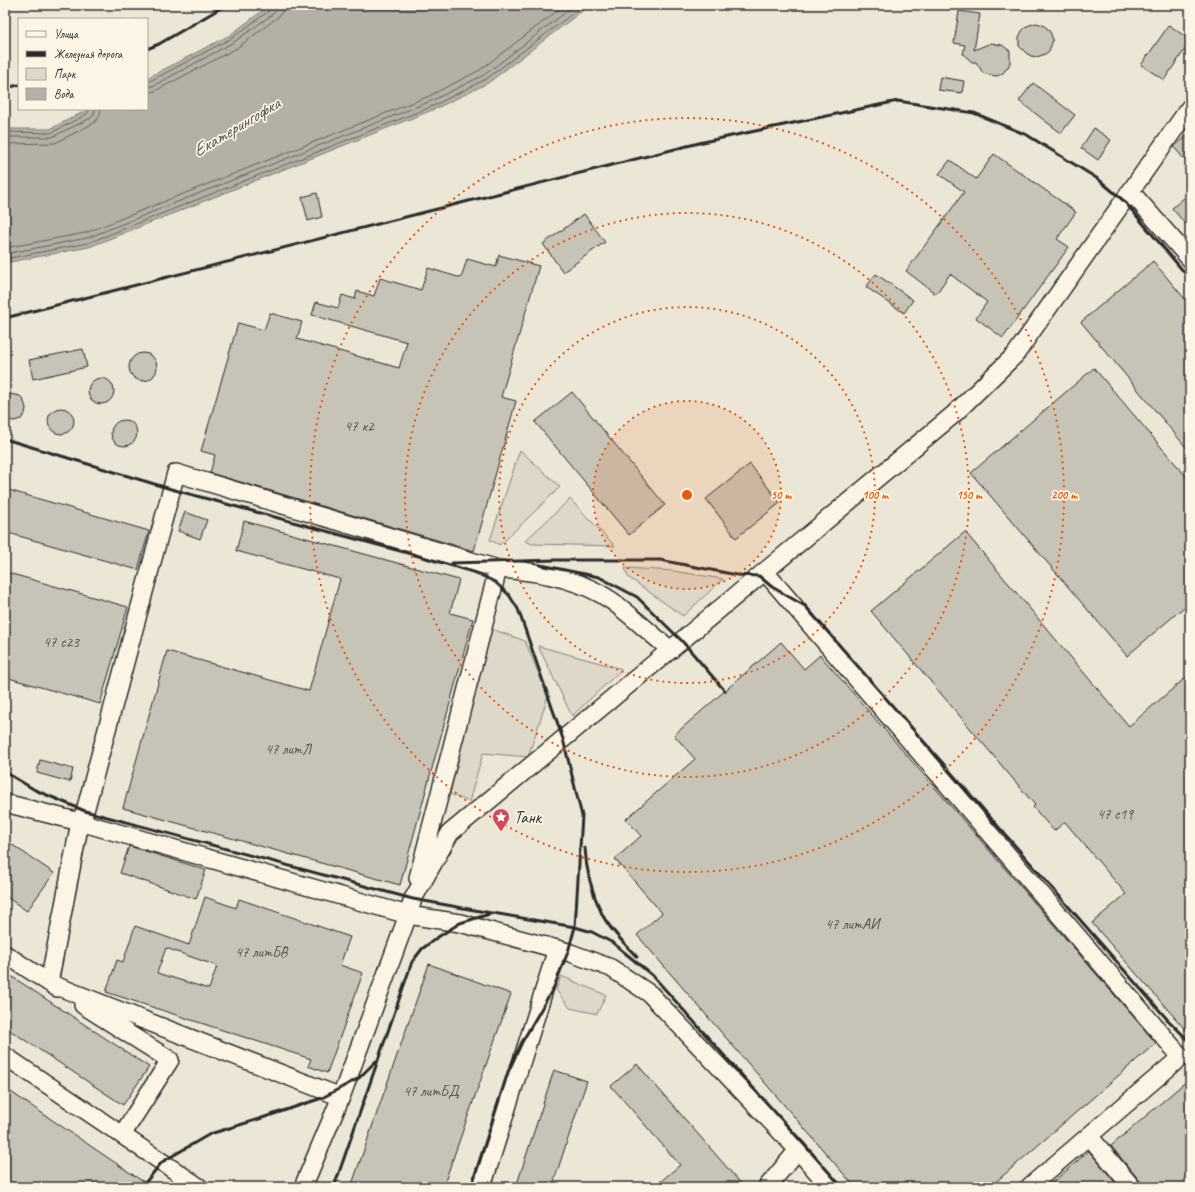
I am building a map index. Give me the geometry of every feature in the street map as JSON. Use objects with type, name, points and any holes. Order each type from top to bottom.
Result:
[{"type":"lane","points":[[411,907],[450,833],[953,415],[1015,354],[1190,107]]},
{"type":"lane","points":[[1131,192],[1190,259]]},
{"type":"lane","points":[[49,983],[80,822],[85,811],[176,473],[498,569],[522,570],[564,579],[590,589],[611,601],[671,650]]},
{"type":"lane","points":[[303,1187],[342,1097],[411,907],[498,569]]},
{"type":"lane","points":[[765,572],[1186,1057],[1029,1187]]},
{"type":"lane","points":[[5,803],[411,907],[557,949],[611,968],[650,994],[798,1150],[830,1187]]},
{"type":"lane","points":[[482,1187],[557,949]]},
{"type":"lane","points":[[5,954],[170,1060],[122,1135]]},
{"type":"lane","points":[[49,983],[342,1097]]},
{"type":"lane","points":[[5,1056],[199,1187]]},
{"type":"lane","points":[[1089,1136],[1132,1187]]},
{"type":"lane","points":[[767,1187],[798,1150]]},
{"type":"shaded area","points":[[5,5],[270,5],[230,35],[148,77],[148,18],[18,18],[18,110],[87,110],[50,129],[5,129]]},
{"type":"shaded area","points":[[590,5],[1190,5],[1190,1187],[5,1187],[5,263],[89,247],[488,83]]},
{"type":"green space","points":[[520,450],[560,487],[500,545],[490,540]]},
{"type":"green space","points":[[570,499],[615,546],[532,544],[525,541]]},
{"type":"green space","points":[[625,568],[673,571],[723,579],[683,616],[628,577]]},
{"type":"green space","points":[[489,628],[525,641],[548,696],[528,757],[483,753],[469,802],[450,794]]},
{"type":"green space","points":[[538,646],[622,669],[572,716]]},
{"type":"green space","points":[[561,976],[606,995],[597,1014],[570,1008],[556,990]]},
{"type":"water","name":"Екатерингофка","points":[[270,5],[590,5],[488,83],[435,109],[89,247],[5,263],[5,129],[50,129],[87,110],[148,110],[148,77],[230,35]]},
{"type":"building","points":[[959,11],[980,14],[974,50],[991,43],[1002,45],[1010,51],[1010,63],[1003,73],[997,76],[983,73],[976,62],[972,62],[963,54],[965,45],[954,43]]},
{"type":"building","points":[[1036,23],[1043,25],[1048,29],[1053,40],[1049,51],[1037,57],[1026,53],[1019,46],[1019,37],[1022,31],[1027,26]]},
{"type":"building","points":[[1169,25],[1190,40],[1190,42],[1164,80],[1141,65]]},
{"type":"building","points":[[940,77],[964,81],[962,93],[938,90]]},
{"type":"building","points":[[1033,83],[1075,115],[1061,133],[1019,101]]},
{"type":"building","points":[[1094,128],[1111,140],[1098,160],[1081,148]]},
{"type":"building","points":[[1190,133],[1190,166],[1174,147]]},
{"type":"building","points":[[994,154],[1076,212],[1057,239],[1069,247],[1003,338],[976,318],[987,302],[950,274],[936,294],[906,271],[964,192],[939,174],[950,160],[976,179]]},
{"type":"building","points":[[317,193],[322,217],[308,221],[302,197]]},
{"type":"building","points":[[1190,193],[1190,230],[1172,208]]},
{"type":"building","points":[[584,214],[605,242],[563,272],[543,244]]},
{"type":"building","points":[[499,255],[539,266],[501,397],[516,401],[474,551],[210,473],[215,455],[201,451],[238,323],[264,330],[270,313],[302,322],[297,339],[399,368],[407,342],[312,315],[316,302],[338,308],[342,295],[355,299],[357,291],[374,296],[380,278],[421,290],[428,268],[461,278],[467,259],[496,267]]},
{"type":"building","points":[[1153,261],[1190,305],[1190,452],[1081,322]]},
{"type":"building","points":[[876,274],[913,300],[904,313],[866,287]]},
{"type":"building","points":[[83,349],[87,367],[33,379],[29,360]]},
{"type":"building","points":[[143,353],[153,357],[157,367],[153,377],[143,381],[133,377],[129,367],[133,357]]},
{"type":"building","points":[[1094,368],[1190,481],[1190,602],[1127,656],[971,473]]},
{"type":"building","points":[[101,378],[110,382],[114,391],[110,400],[101,404],[92,400],[88,391],[92,382]]},
{"type":"building","points":[[572,392],[665,505],[629,535],[535,422]]},
{"type":"building","points":[[10,394],[20,396],[23,399],[26,408],[25,414],[21,419],[14,421],[5,419],[5,396]]},
{"type":"building","points":[[61,408],[70,412],[74,421],[70,430],[61,434],[52,430],[48,421],[52,412]]},
{"type":"building","points":[[124,420],[133,424],[137,433],[133,442],[124,446],[115,442],[111,433],[115,424]]},
{"type":"building","points":[[750,464],[780,503],[736,538],[706,499]]},
{"type":"building","points":[[5,489],[149,531],[138,570],[5,532]]},
{"type":"building","points":[[185,512],[207,520],[200,539],[178,531]]},
{"type":"building","points":[[244,521],[459,580],[450,613],[473,619],[400,885],[123,808],[167,651],[309,691],[340,579],[236,551]]},
{"type":"building","points":[[965,532],[1129,726],[1190,674],[1190,1035],[1092,923],[1126,894],[1065,822],[1054,831],[1033,807],[1035,805],[871,611]]},
{"type":"building","points":[[5,572],[128,607],[100,704],[5,677]]},
{"type":"building","points":[[781,642],[804,669],[820,655],[1156,1043],[990,1187],[855,1187],[637,935],[662,913],[615,859],[641,836],[626,819],[695,759],[674,735]]},
{"type":"building","points":[[40,760],[73,769],[70,782],[37,773]]},
{"type":"building","points":[[5,840],[54,873],[27,911],[5,896]]},
{"type":"building","points":[[129,846],[206,870],[196,899],[120,873]]},
{"type":"building","points":[[205,897],[236,908],[239,899],[350,937],[340,965],[363,973],[327,1073],[308,1066],[311,1059],[106,992],[117,960],[123,962],[135,926],[189,945]],"holes":[[[166,948],[217,966],[209,989],[157,973]]]},
{"type":"building","points":[[429,964],[511,994],[443,1187],[351,1187]]},
{"type":"building","points":[[5,972],[149,1067],[123,1105],[5,1027]]},
{"type":"building","points":[[637,1064],[744,1187],[654,1187],[680,1165],[611,1086]]},
{"type":"building","points":[[554,1070],[587,1081],[552,1187],[516,1187]]},
{"type":"building","points":[[1190,1078],[1190,1187],[1142,1187],[1140,1181],[1111,1146]]},
{"type":"building","points":[[5,1088],[151,1187],[5,1187]]},
{"type":"building","points":[[1089,1151],[1119,1187],[1047,1187]]},
{"type":"railway","points":[[148,49],[159,44],[226,5]]},
{"type":"railway","points":[[5,88],[18,85]]},
{"type":"railway","points":[[5,318],[703,142],[898,101],[974,113],[1027,135],[1098,179],[1124,201],[1190,279]]},
{"type":"railway","points":[[5,439],[171,489],[476,573],[495,582],[509,595],[518,609],[563,739],[582,816],[575,927],[568,952],[554,987],[522,1042],[508,1072],[471,1187]]},
{"type":"railway","points":[[452,563],[555,560],[660,560],[737,575],[759,576],[772,587],[805,606],[1167,1019],[1190,1042]]},
{"type":"railway","points":[[540,565],[599,577],[637,597],[682,641],[725,691]]},
{"type":"railway","points":[[5,772],[35,790],[85,811],[413,899],[491,913]]},
{"type":"railway","points":[[585,848],[590,882],[602,914],[613,931],[637,957]]},
{"type":"railway","points":[[334,1187],[412,962],[422,949],[460,923],[493,913],[575,927],[592,932],[613,943],[653,976],[842,1187]]},
{"type":"railway","points":[[145,1183],[162,1162],[210,1134],[322,1098],[359,1078],[376,1061]]},
{"type":"place","name":"Танк","points":[[501,832]]}]
